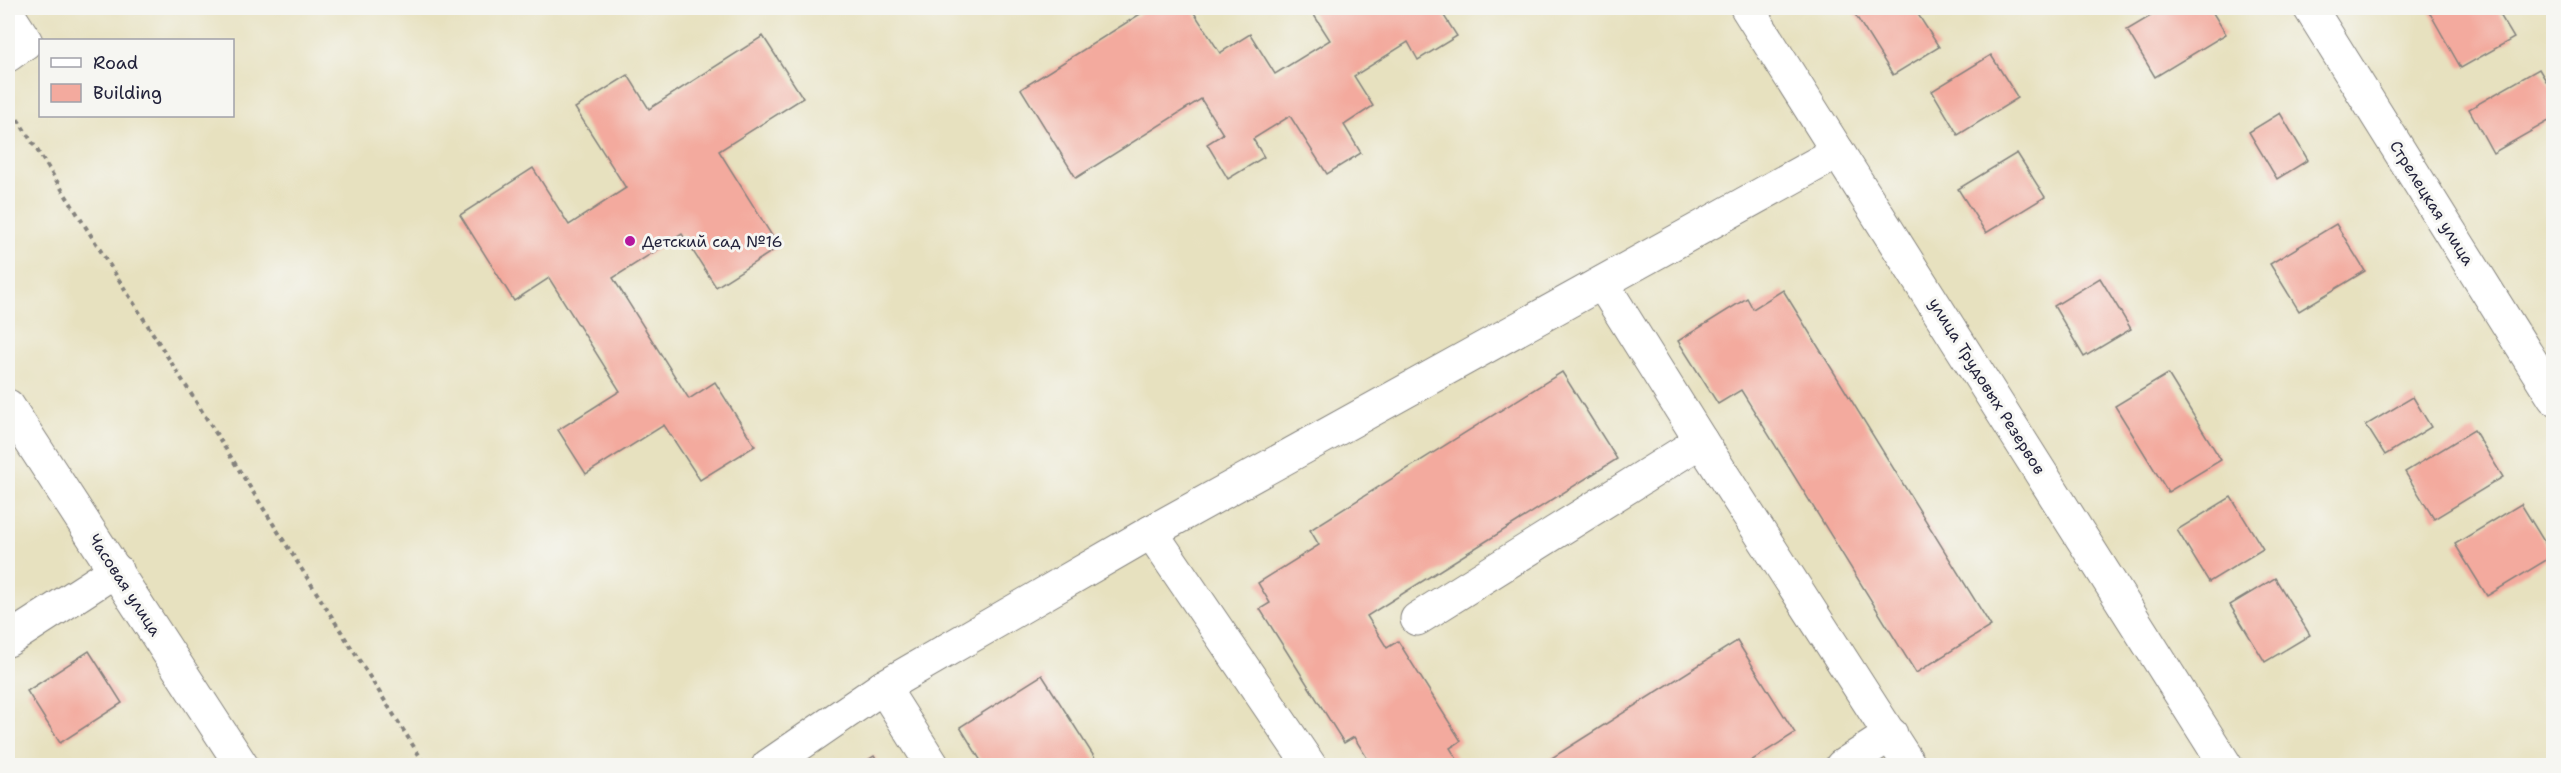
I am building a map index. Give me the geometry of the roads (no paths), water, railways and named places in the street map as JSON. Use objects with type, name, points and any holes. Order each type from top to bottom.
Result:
[{"type":"street","name":"улица Трудовых Резервов","points":[[1747,8],[2226,765]]},
{"type":"street","name":"Стрелецкая улица","points":[[2310,8],[2553,398]]},
{"type":"street","points":[[8,14],[26,42],[8,55]]},
{"type":"street","points":[[768,765],[883,687],[1150,532],[1838,152]]},
{"type":"street","points":[[1602,283],[1910,765]]},
{"type":"street","name":"Часовая улица","points":[[8,406],[243,765]]},
{"type":"street","points":[[1417,619],[1701,441]]},
{"type":"street","points":[[1150,532],[1310,765]]},
{"type":"street","points":[[8,640],[116,570]]},
{"type":"street","points":[[883,687],[933,765]]},
{"type":"street","points":[[1842,765],[1891,734]]},
{"type":"place","name":"Детский сад №16","points":[[630,241]]}]
